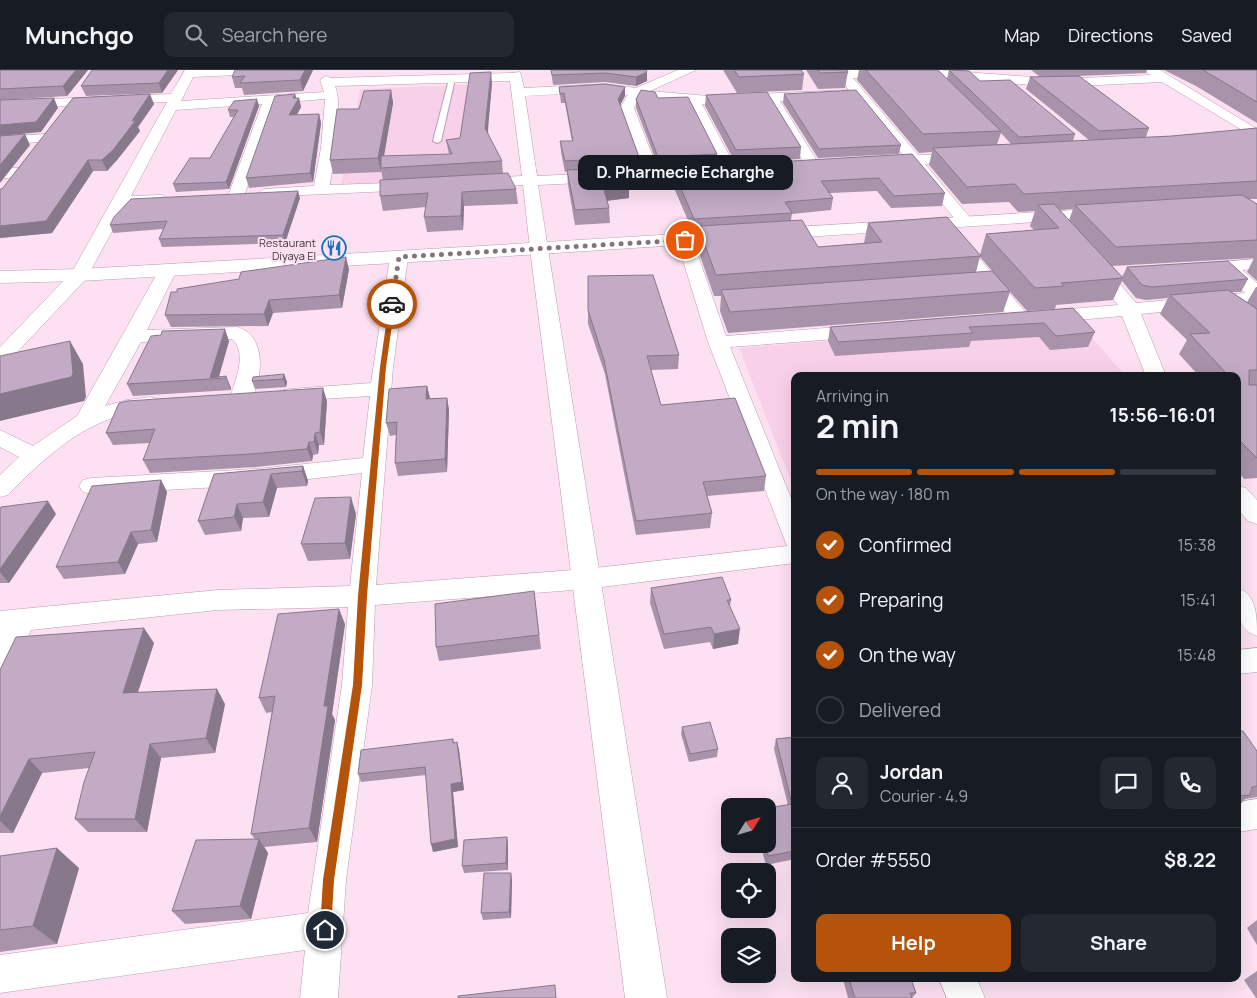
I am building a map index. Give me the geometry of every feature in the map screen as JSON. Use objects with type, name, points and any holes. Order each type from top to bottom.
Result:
[{"type":"main road","points":[[0,277],[80,275],[539,249],[965,220],[1128,212]]},
{"type":"main road","points":[[539,249],[646,998]]},
{"type":"street","points":[[3,352],[80,275],[190,72],[259,70]]},
{"type":"street","points":[[652,175],[627,108],[628,103],[636,93],[690,70]]},
{"type":"street","points":[[1023,70],[1038,81]]},
{"type":"street","points":[[1152,70],[1256,135]]},
{"type":"street","points":[[842,72],[956,72],[1003,78],[1079,83],[1165,78]]},
{"type":"street","points":[[842,72],[912,159],[965,220]]},
{"type":"street","points":[[930,72],[944,86]]},
{"type":"street","points":[[0,105],[72,102],[270,100],[327,82],[418,75],[452,79],[517,80],[694,100],[859,93]]},
{"type":"street","points":[[803,78],[813,95]]},
{"type":"street","points":[[1003,78],[1026,97]]},
{"type":"street","points":[[517,80],[539,249]]},
{"type":"street","points":[[321,191],[328,148],[327,82]]},
{"type":"street","points":[[1079,83],[1094,94]]},
{"type":"street","points":[[6,188],[46,138],[83,86]]},
{"type":"street","points":[[771,97],[812,166]]},
{"type":"street","points":[[270,100],[228,196],[431,184]]},
{"type":"street","points":[[461,183],[736,170],[694,100]]},
{"type":"street","points":[[1239,140],[1256,135]]},
{"type":"street","points":[[0,141],[46,138]]},
{"type":"street","points":[[865,163],[981,156]]},
{"type":"street","points":[[795,167],[829,166]]},
{"type":"street","points":[[0,174],[18,173]]},
{"type":"street","points":[[120,202],[176,199]]},
{"type":"street","points":[[1050,217],[1063,231]]},
{"type":"street","points":[[938,222],[1020,318]]},
{"type":"street","points":[[685,240],[717,304],[718,342],[791,529]]},
{"type":"street","points":[[1083,252],[1124,297],[1154,372]]},
{"type":"street","points":[[319,998],[329,880],[357,685],[362,596],[382,388],[399,257]]},
{"type":"street","points":[[1207,267],[1257,264]]},
{"type":"street","points":[[996,320],[1222,301],[1250,298],[1256,295],[1253,289],[1226,266]]},
{"type":"street","points":[[84,422],[134,336],[168,270]]},
{"type":"street","points":[[1102,274],[1121,273]]},
{"type":"street","points":[[972,285],[991,284]]},
{"type":"street","points":[[1222,301],[1243,315]]},
{"type":"street","points":[[718,342],[883,330]]},
{"type":"street","points":[[134,336],[237,334],[245,338],[249,344],[250,364],[231,399],[382,388]]},
{"type":"street","points":[[0,489],[32,455],[106,410],[132,404],[171,402]]},
{"type":"street","points":[[0,437],[32,455]]},
{"type":"street","points":[[91,486],[256,477],[375,464]]},
{"type":"street","points":[[1241,498],[1257,517]]},
{"type":"street","points":[[1241,520],[1257,517]]},
{"type":"street","points":[[0,668],[11,621],[218,600],[362,596],[586,579],[791,554]]},
{"type":"street","points":[[1241,602],[1257,625]]},
{"type":"street","points":[[1241,662],[1257,660]]},
{"type":"street","points":[[1241,817],[1257,814]]},
{"type":"street","points":[[0,974],[325,930]]},
{"type":"street","points":[[959,982],[966,998]]},
{"type":"lane","points":[[436,141],[452,79]]},
{"type":"shaded area","points":[[486,84],[490,147],[496,180],[340,189],[360,89]]},
{"type":"shaded area","points":[[1078,322],[1122,372],[791,372],[791,481],[739,348]]},
{"type":"building","points":[[0,70],[76,70],[63,86],[0,89]]},
{"type":"building","points":[[92,70],[168,70],[159,83],[81,86]]},
{"type":"building","points":[[235,70],[305,70],[300,80],[240,83],[245,76],[232,77]]},
{"type":"building","points":[[551,70],[646,70],[647,72],[636,77],[605,73],[552,75]]},
{"type":"building","points":[[734,70],[801,70],[804,74],[739,77]]},
{"type":"building","points":[[818,70],[847,70],[848,72],[820,73]]},
{"type":"building","points":[[866,70],[938,70],[1001,131],[923,134]]},
{"type":"building","points":[[949,70],[969,71],[980,81],[1010,80],[1075,134],[1019,137]]},
{"type":"building","points":[[1203,70],[1257,70],[1257,102]]},
{"type":"building","points":[[491,72],[485,128],[502,161],[381,168],[381,156],[452,154],[446,140],[460,138],[470,73]]},
{"type":"building","points":[[1079,76],[1149,128],[1099,131],[1030,77]]},
{"type":"building","points":[[605,84],[625,87],[618,99],[639,157],[565,161],[560,141],[573,141],[564,93],[560,94],[559,87]]},
{"type":"building","points":[[391,90],[378,158],[330,160],[337,109],[359,109],[364,91]]},
{"type":"building","points":[[641,90],[655,92],[658,98],[688,97],[717,154],[658,157],[636,99]]},
{"type":"building","points":[[856,90],[901,145],[819,149],[784,94]]},
{"type":"building","points":[[767,92],[801,147],[736,150],[706,95]]},
{"type":"building","points":[[150,94],[132,121],[136,120],[113,150],[102,160],[88,160],[46,221],[0,226],[0,189],[2,189],[73,98]]},
{"type":"building","points":[[295,94],[293,98],[299,98],[289,115],[319,114],[310,173],[246,178],[275,96]]},
{"type":"building","points":[[54,98],[36,122],[0,125],[0,100]]},
{"type":"building","points":[[257,99],[226,182],[173,184],[190,158],[210,158],[238,110],[228,110],[234,101]]},
{"type":"building","points":[[1257,128],[1257,181],[1024,194],[1015,184],[967,187],[933,148],[1172,136]]},
{"type":"building","points":[[25,134],[0,165],[0,136]]},
{"type":"building","points":[[912,154],[945,193],[894,196],[879,178],[821,181],[833,198],[785,202],[792,213],[694,219],[672,168]]},
{"type":"building","points":[[624,168],[629,184],[603,186],[609,208],[575,210],[567,170]]},
{"type":"building","points":[[508,173],[516,189],[462,192],[461,216],[424,217],[428,193],[380,196],[380,180]]},
{"type":"building","points":[[298,191],[283,235],[159,239],[167,221],[110,225],[114,217],[131,199]]},
{"type":"building","points":[[1242,195],[1257,204],[1257,240],[1116,247],[1075,205]]},
{"type":"building","points":[[1054,204],[1123,278],[1061,283],[1064,286],[1035,288],[986,234],[1059,228],[1038,205]]},
{"type":"building","points":[[947,217],[981,256],[716,275],[699,229],[702,229],[700,226],[802,220],[818,247],[882,242],[868,223]]},
{"type":"building","points":[[346,257],[339,295],[269,300],[264,314],[165,315],[171,292],[177,292],[177,289],[239,279],[241,272]]},
{"type":"building","points":[[1228,261],[1248,279],[1152,287],[1142,285],[1127,267]]},
{"type":"building","points":[[992,271],[1010,291],[730,312],[721,290]]},
{"type":"building","points":[[653,275],[679,355],[647,356],[661,405],[735,398],[766,476],[703,482],[712,513],[636,521],[604,360],[588,310],[588,276]]},
{"type":"building","points":[[1228,290],[1257,309],[1257,370],[1249,370],[1249,385],[1257,385],[1257,458],[1241,442],[1241,372],[1225,372],[1190,334],[1210,333],[1170,295]]},
{"type":"building","points":[[1073,308],[1095,332],[1056,336],[1044,323],[969,327],[973,333],[838,342],[830,327]]},
{"type":"building","points":[[225,329],[210,378],[226,376],[226,378],[127,384],[151,336],[161,335],[162,331]]},
{"type":"building","points":[[70,341],[73,374],[71,377],[0,394],[0,356]]},
{"type":"building","points":[[284,374],[283,379],[252,381],[253,377]]},
{"type":"building","points":[[427,386],[426,399],[447,398],[445,459],[395,463],[397,422],[386,423],[389,389]]},
{"type":"building","points":[[323,388],[320,432],[315,433],[314,442],[309,442],[307,449],[143,460],[155,429],[106,433],[119,403],[127,401]]},
{"type":"building","points":[[303,466],[302,471],[271,474],[263,502],[237,504],[234,517],[198,521],[214,474]]},
{"type":"building","points":[[161,480],[151,530],[131,532],[118,562],[56,567],[92,486]]},
{"type":"building","points":[[351,497],[345,543],[301,544],[315,498]]},
{"type":"building","points":[[48,501],[0,569],[1,507]]},
{"type":"building","points":[[722,577],[731,600],[727,600],[740,629],[714,634],[711,627],[664,634],[651,588]]},
{"type":"building","points":[[534,591],[539,635],[436,647],[435,604]]},
{"type":"building","points":[[339,609],[324,706],[328,706],[309,828],[251,834],[275,696],[259,698],[278,614]]},
{"type":"building","points":[[144,628],[123,693],[217,689],[206,738],[150,744],[135,819],[75,819],[84,782],[95,752],[29,759],[0,816],[0,670],[16,637]]},
{"type":"building","points":[[710,722],[718,749],[690,754],[682,727]]},
{"type":"building","points":[[1241,731],[1243,731],[1257,751],[1257,786],[1252,787],[1250,795],[1241,796]]},
{"type":"building","points":[[791,737],[791,800],[776,739]]},
{"type":"building","points":[[453,739],[453,743],[457,742],[462,782],[451,784],[455,839],[431,844],[425,767],[358,774],[361,750]]},
{"type":"building","points":[[791,804],[791,852],[768,856],[767,853],[776,853],[776,807]]},
{"type":"building","points":[[507,837],[506,863],[462,866],[464,840]]},
{"type":"building","points":[[259,839],[240,906],[172,911],[196,840]]},
{"type":"building","points":[[57,848],[33,926],[0,930],[0,856]]},
{"type":"building","points":[[484,873],[511,873],[509,912],[481,913]]},
{"type":"building","points":[[850,982],[912,982],[916,993],[910,993],[912,998],[855,998]]},
{"type":"building","points":[[555,985],[556,998],[458,998],[458,996]]},
{"type":"way so far","points":[[392,304],[399,257],[685,240]]},
{"type":"place","name":"D. Pharmecie Echarghe","points":[[685,240]]},
{"type":"place","name":"Restaurant Diyaya El","points":[[334,248]]},
{"type":"route","points":[[325,930],[329,880],[357,685],[362,596],[383,367],[392,304]]}]
